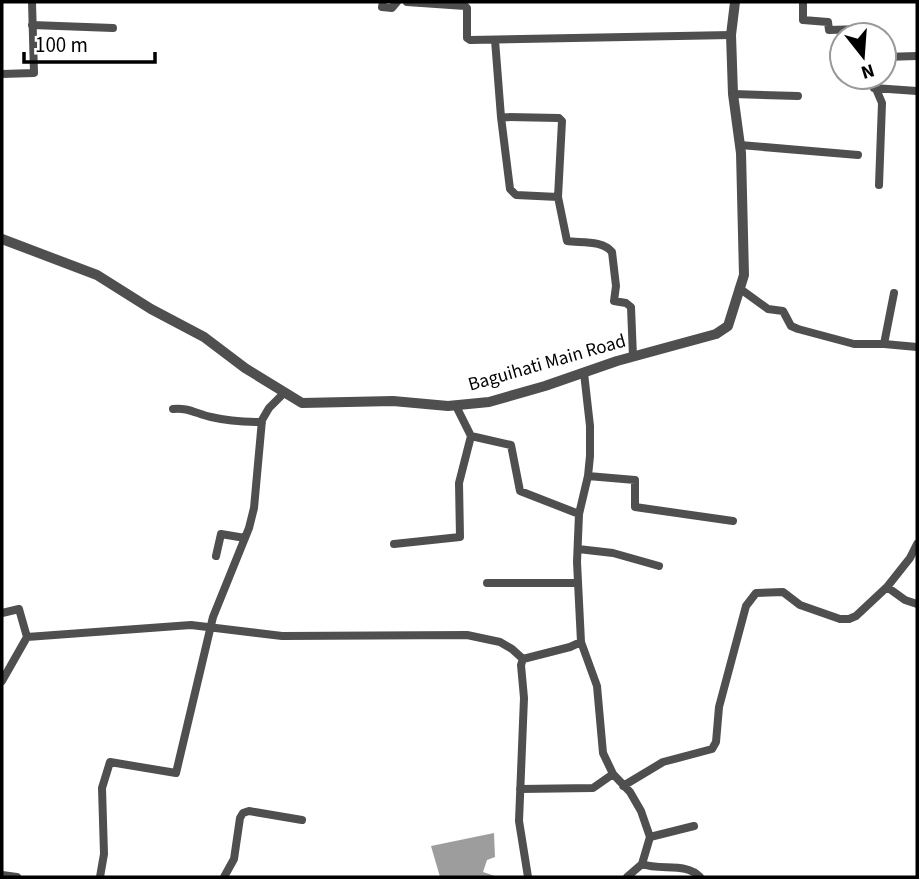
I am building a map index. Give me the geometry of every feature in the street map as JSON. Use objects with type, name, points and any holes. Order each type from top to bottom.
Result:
[{"type":"street","points":[[2,74],[34,73],[32,2]]},
{"type":"street","points":[[383,2],[382,7],[391,8],[397,2]]},
{"type":"street","points":[[407,2],[465,6],[468,11],[467,38],[495,40],[731,35]]},
{"type":"street","name":"Baguihati Main Road","points":[[2,239],[97,275],[151,309],[204,337],[245,368],[302,403],[393,401],[456,406],[489,401],[716,334],[728,326],[744,275],[745,229],[740,145],[733,94],[731,35],[735,2]]},
{"type":"street","points":[[803,2],[803,20],[828,22]]},
{"type":"street","points":[[32,25],[113,28]]},
{"type":"street","points":[[495,40],[510,189],[516,195],[558,197]]},
{"type":"street","points":[[898,57],[917,56]]},
{"type":"street","points":[[898,90],[917,91]]},
{"type":"street","points":[[876,91],[882,103],[879,185]]},
{"type":"street","points":[[733,94],[797,96]]},
{"type":"street","points":[[501,117],[559,118],[562,121],[558,197],[567,242],[602,245],[612,252],[614,301],[626,303],[631,307],[633,357]]},
{"type":"street","points":[[740,145],[858,155]]},
{"type":"street","points":[[739,288],[768,309],[783,311],[791,326],[799,329],[854,344],[917,347]]},
{"type":"street","points":[[884,344],[894,293]]},
{"type":"street","points":[[584,373],[590,426],[588,476],[579,514],[581,642],[597,686],[603,753],[613,775],[641,811],[650,836],[642,864],[627,877]]},
{"type":"street","points":[[100,877],[104,854],[102,788],[110,762],[176,773],[211,626],[254,508],[262,422],[269,408],[284,393]]},
{"type":"street","points":[[394,544],[460,537],[459,483],[471,436],[456,406]]},
{"type":"street","points":[[173,409],[183,408],[209,417],[233,421],[262,422]]},
{"type":"street","points":[[471,436],[511,445],[520,491],[579,514]]},
{"type":"street","points":[[588,476],[635,480],[635,507],[733,521]]},
{"type":"street","points":[[216,556],[221,534],[245,538]]},
{"type":"street","points":[[624,786],[663,762],[712,749],[716,742],[719,707],[746,606],[756,593],[783,592],[800,605],[840,619],[849,619],[856,616],[887,587],[910,558],[917,544]]},
{"type":"street","points":[[578,549],[613,553],[659,566]]},
{"type":"street","points":[[487,583],[579,583]]},
{"type":"street","points":[[887,587],[905,600],[917,604]]},
{"type":"street","points":[[2,613],[19,609],[27,636],[2,681]]},
{"type":"street","points":[[27,636],[171,626],[211,626],[282,636],[467,635],[500,642],[523,659]]},
{"type":"street","points":[[523,659],[570,648],[581,642]]},
{"type":"street","points":[[523,659],[519,821],[528,877]]},
{"type":"street","points":[[520,789],[593,788],[613,775]]},
{"type":"street","points":[[224,877],[234,859],[243,813],[249,811],[302,820]]},
{"type":"street","points":[[650,836],[694,826]]},
{"type":"street","points":[[642,864],[661,869],[691,870],[700,877]]},
{"type":"street","points":[[2,875],[17,877]]},
{"type":"shaded area","points":[[494,833],[495,857],[487,860],[483,872],[498,877],[440,877],[431,846]]}]
